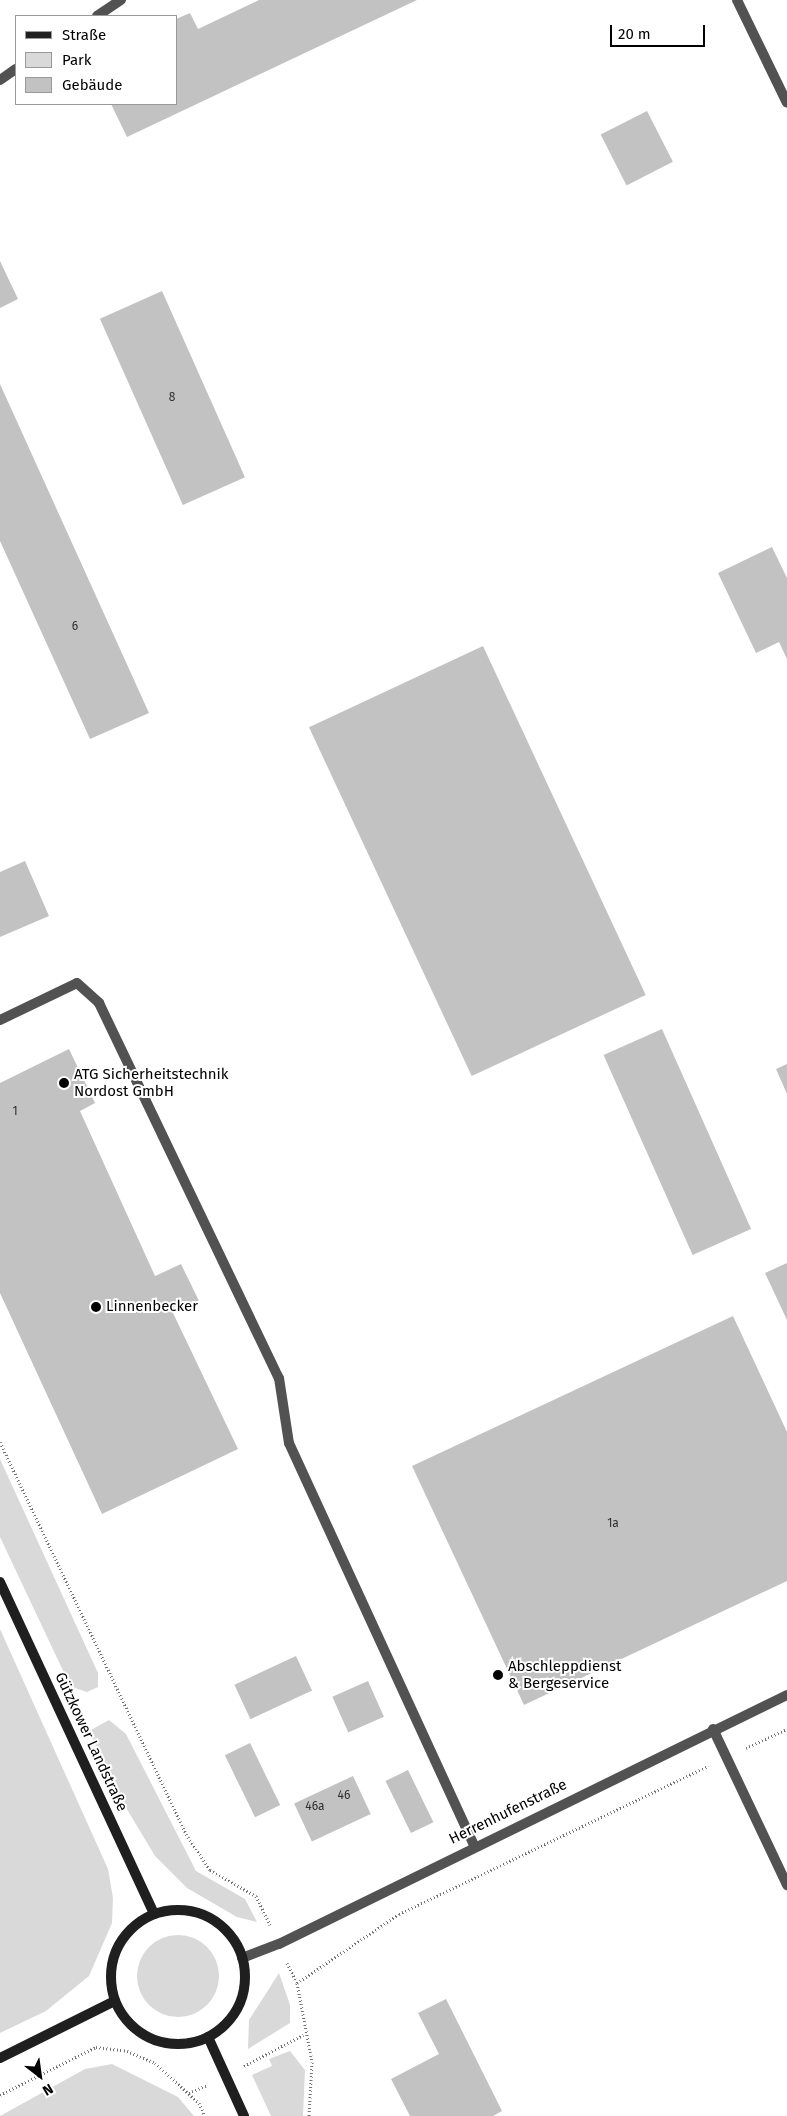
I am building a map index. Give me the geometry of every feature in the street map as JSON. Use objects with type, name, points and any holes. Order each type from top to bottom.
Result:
[{"type":"main road","name":"Gützkower Landstraße","points":[[0,1582],[154,1914]]},
{"type":"main road","points":[[172,1910],[208,1917],[223,1927],[242,1958],[245,1973],[239,2004],[232,2017],[208,2037],[181,2044],[153,2040],[130,2024],[115,2001],[111,1976],[116,1950],[138,1922],[154,1914],[172,1910]]},
{"type":"main road","points":[[0,2058],[115,2001]]},
{"type":"main road","points":[[208,2037],[244,2116]]},
{"type":"street","points":[[98,15],[121,0]]},
{"type":"street","points":[[737,0],[787,103]]},
{"type":"street","points":[[0,80],[15,70]]},
{"type":"street","points":[[0,1020],[77,983],[99,1003],[279,1378],[288,1443],[474,1845]]},
{"type":"street","name":"Herrenhufenstraße","points":[[242,1958],[279,1944],[474,1845],[787,1695]]},
{"type":"street","points":[[713,1729],[787,1885]]},
{"type":"path","points":[[0,1442],[186,1834],[210,1870],[256,1896]]},
{"type":"path","points":[[309,2116],[312,2062],[296,1984],[399,1914],[787,1729]]},
{"type":"path","points":[[0,2095],[96,2047],[127,2051],[155,2063],[199,2103],[205,2116]]},
{"type":"green space","points":[[0,1459],[98,1673],[98,1687],[87,1692],[75,1688],[66,1677],[0,1537]]},
{"type":"green space","points":[[0,1629],[108,1869],[113,1898],[112,1923],[89,1976],[46,2011],[0,2033]]},
{"type":"green space","points":[[109,1720],[126,1734],[196,1871],[245,1899],[257,1922],[237,1917],[187,1888],[155,1856],[116,1791],[89,1731]]},
{"type":"green space","points":[[178,1935],[194,1938],[207,1947],[216,1960],[219,1976],[216,1992],[207,2005],[194,2014],[178,2017],[162,2014],[149,2005],[140,1992],[137,1976],[140,1960],[149,1947],[162,1938]]},
{"type":"green space","points":[[279,1973],[290,2005],[290,2023],[248,2049],[249,2020]]},
{"type":"green space","points":[[290,2051],[305,2070],[303,2116],[271,2116],[252,2075],[272,2066],[269,2059]]},
{"type":"green space","points":[[112,2064],[178,2097],[194,2116],[0,2116],[85,2069]]},
{"type":"building","points":[[259,0],[417,0],[127,137],[111,105],[178,105],[178,18],[190,13],[198,29]]},
{"type":"building","points":[[647,111],[673,162],[627,185],[601,135]]},
{"type":"building","points":[[0,261],[18,299],[0,308]]},
{"type":"building","points":[[162,291],[245,477],[183,505],[100,319]]},
{"type":"building","points":[[0,384],[149,713],[90,739],[0,541]]},
{"type":"building","points":[[772,547],[787,578],[787,659],[779,642],[756,653],[718,573]]},
{"type":"building","points":[[483,646],[646,995],[472,1076],[309,727]]},
{"type":"building","points":[[25,861],[49,916],[0,937],[0,872]]},
{"type":"building","points":[[662,1029],[751,1229],[693,1255],[604,1055]]},
{"type":"building","name":"Linnenbecker","points":[[69,1049],[95,1103],[80,1111],[155,1276],[181,1264],[199,1301],[173,1313],[238,1449],[102,1514],[0,1293],[0,1083]]},
{"type":"building","points":[[787,1064],[787,1094],[776,1069]]},
{"type":"building","points":[[787,1263],[787,1320],[765,1273]]},
{"type":"building","points":[[733,1316],[787,1432],[787,1581],[524,1705],[412,1466]]},
{"type":"building","points":[[296,1656],[312,1690],[250,1719],[234,1685]]},
{"type":"building","points":[[368,1681],[384,1717],[348,1732],[332,1697]]},
{"type":"building","points":[[250,1743],[280,1805],[255,1817],[225,1755]]},
{"type":"building","points":[[408,1770],[433,1822],[411,1833],[386,1781]]},
{"type":"building","points":[[353,1776],[371,1814],[312,1842],[294,1803]]},
{"type":"building","points":[[446,1999],[502,2111],[493,2116],[410,2116],[391,2079],[439,2054],[418,2013]]},
{"type":"place","name":"ATG Sicherheitstechnik Nordost GmbH","points":[[64,1083]]},
{"type":"place","name":"Linnenbecker","points":[[96,1307]]},
{"type":"place","name":"Abschleppdienst & Bergeservice","points":[[498,1675]]}]
